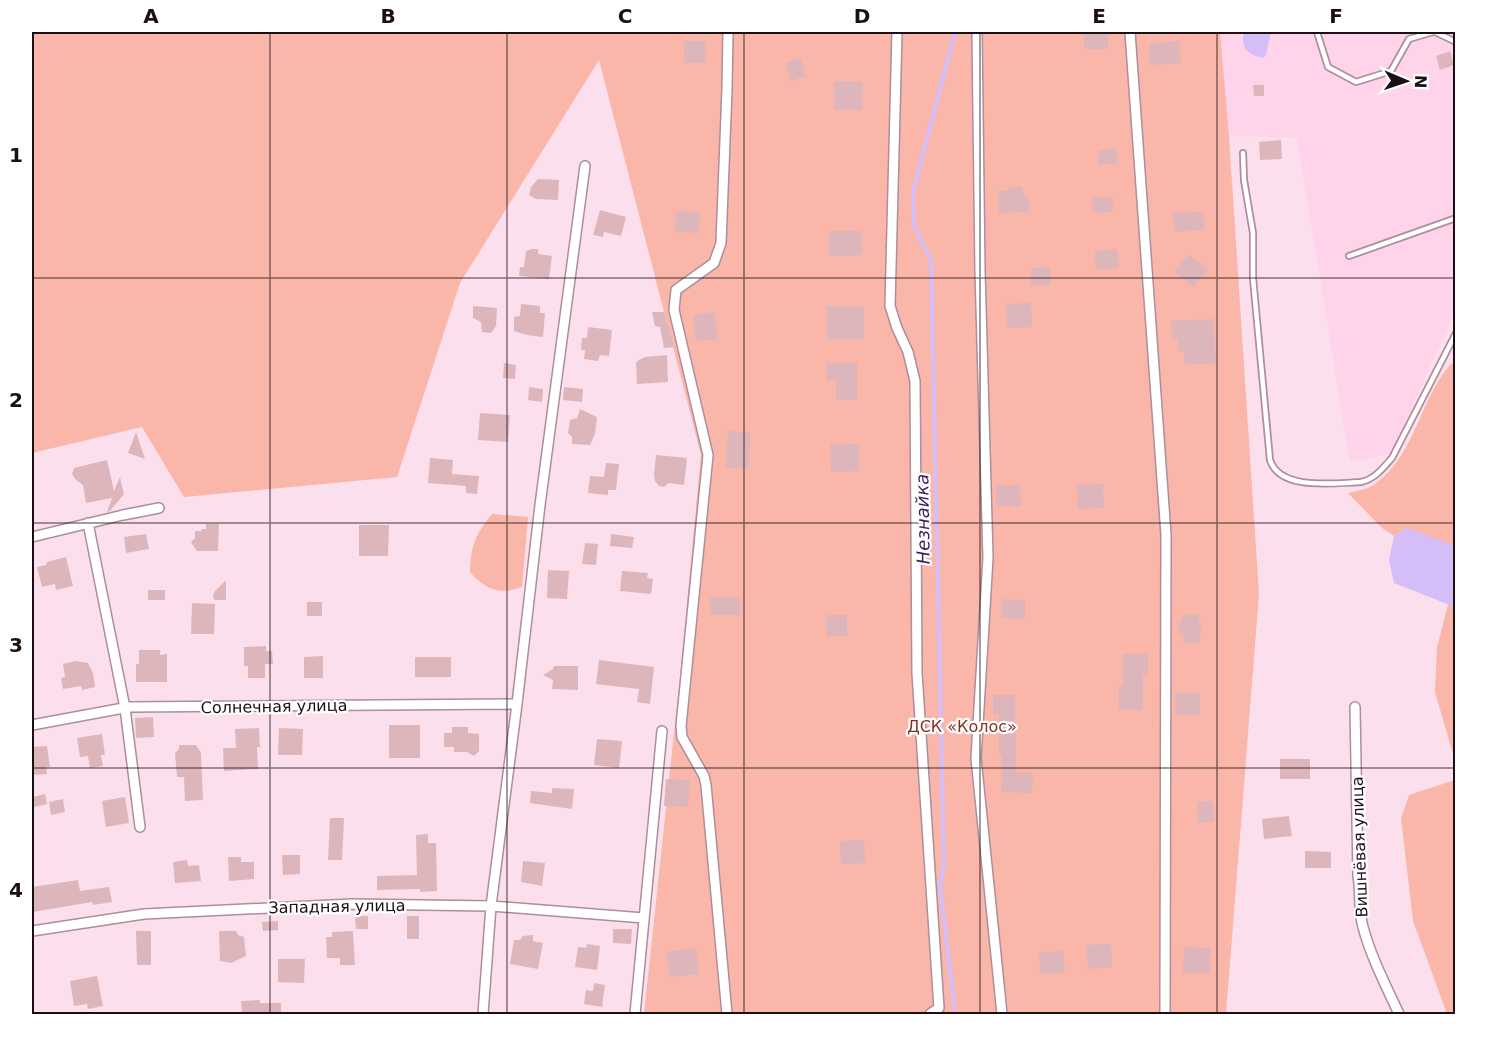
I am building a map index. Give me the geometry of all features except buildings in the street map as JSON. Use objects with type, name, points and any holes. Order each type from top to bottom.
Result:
[{"type":"street","points":[[727,1014],[706,785],[704,776],[681,732],[708,455],[674,310],[674,299],[676,290],[681,285],[714,263],[721,243],[728,32]]},
{"type":"street","points":[[897,32],[890,306],[908,352],[915,381],[917,673],[939,1008],[930,1014]]},
{"type":"street","points":[[977,32],[980,271],[988,558],[976,758],[1002,1014]]},
{"type":"street","points":[[1130,32],[1166,535],[1165,1014]]},
{"type":"street","points":[[483,1014],[490,906],[518,704],[540,505],[585,166]]},
{"type":"street","points":[[32,537],[159,508]]},
{"type":"street","points":[[88,523],[125,708],[140,827]]},
{"type":"street","name":"Солнечная улица","points":[[32,725],[125,708],[518,704]]},
{"type":"street","name":"Вишнёвая улица","points":[[1355,707],[1360,907],[1363,927],[1371,952],[1399,1014]]},
{"type":"street","points":[[635,1014],[662,731]]},
{"type":"street","name":"Западная улица","points":[[32,931],[154,914],[352,904],[490,906],[644,918]]},
{"type":"lane","points":[[1317,32],[1328,67],[1356,82],[1391,71],[1409,39],[1434,32],[1455,42]]},
{"type":"lane","points":[[1243,153],[1244,180],[1253,233],[1253,278],[1270,460],[1272,468],[1278,474],[1284,478],[1309,483],[1361,483],[1370,480],[1392,458],[1455,333]]},
{"type":"lane","points":[[1349,256],[1455,218]]},
{"type":"shaded area","points":[[1220,32],[1455,32],[1455,311],[1391,454],[1350,462],[1297,138],[1229,136]]},
{"type":"shaded area","points":[[1244,32],[1271,32],[1266,55],[1263,58],[1246,50],[1243,42]]},
{"type":"shaded area","points":[[1407,528],[1455,546],[1455,607],[1394,583],[1389,560],[1394,536]]},
{"type":"green space","name":"ДСК «Колос»","points":[[32,32],[1220,32],[1259,594],[1226,1014],[644,1014],[701,455],[599,60],[460,283],[397,477],[184,497],[142,427],[32,453]]},
{"type":"green space","points":[[1455,360],[1455,547],[1407,528],[1394,536],[1382,528],[1348,493],[1372,486],[1389,471],[1410,440],[1434,389]]},
{"type":"green space","points":[[492,514],[528,517],[522,587],[506,591],[493,589],[487,587],[470,572],[475,541]]},
{"type":"green space","points":[[1448,604],[1455,607],[1455,761],[1435,692],[1437,648]]},
{"type":"green space","points":[[1455,780],[1456,1014],[1447,1014],[1413,921],[1401,818],[1409,795]]},
{"type":"waterway","name":"Незнайка","points":[[955,32],[913,192],[914,225],[931,261],[944,864],[940,884],[955,1014]]}]
